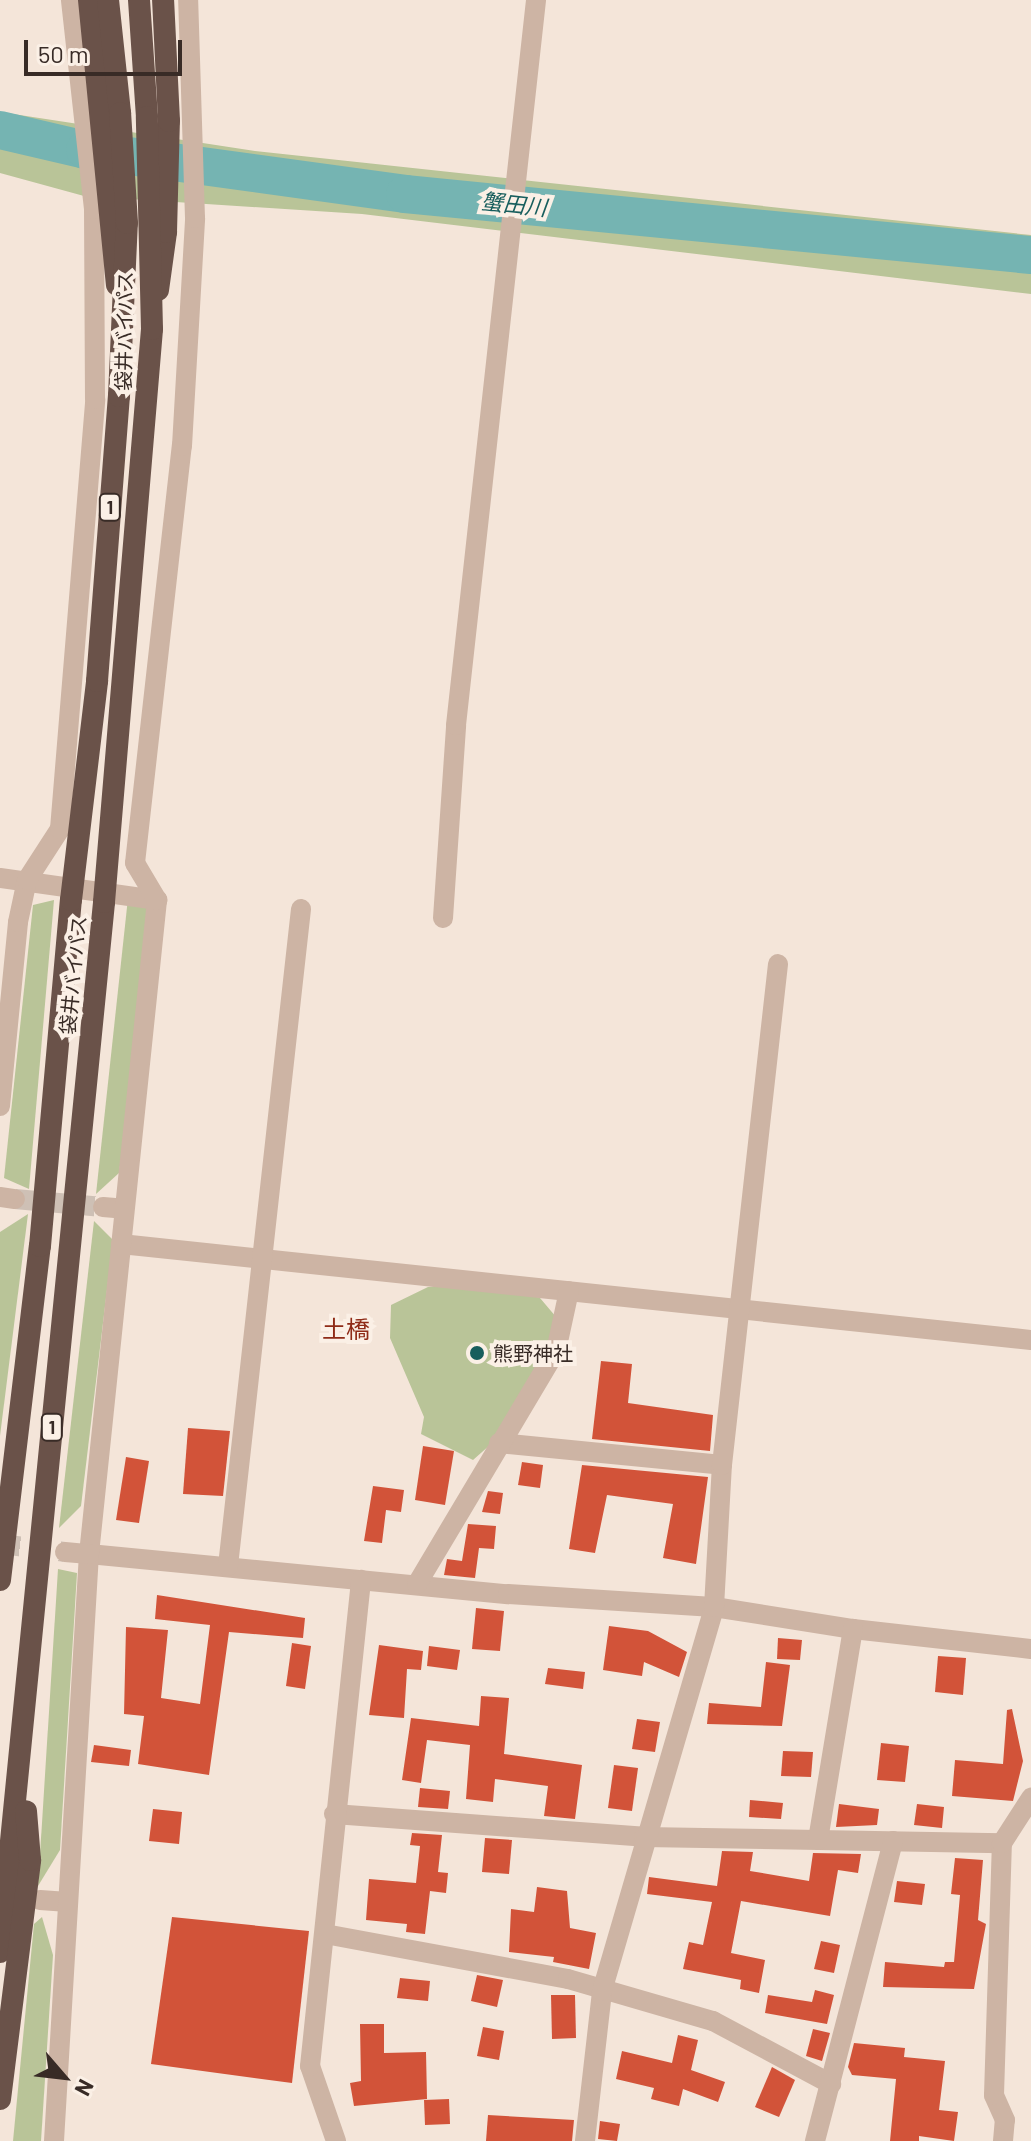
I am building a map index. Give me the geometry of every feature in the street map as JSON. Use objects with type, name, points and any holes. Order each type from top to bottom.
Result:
[{"type":"highway","points":[[89,0],[103,116]]},
{"type":"highway","name":"袋井バイパス","points":[[0,1580],[40,1246],[71,900],[97,681],[127,223],[103,116],[108,0]]},
{"type":"highway","name":"袋井バイパス","points":[[0,1952],[22,1762],[104,902],[152,329],[158,119],[139,0]]},
{"type":"highway","points":[[158,119],[163,0]]},
{"type":"highway","points":[[0,2099],[30,1860],[22,1762]]},
{"type":"street","points":[[0,1106],[18,922],[27,880],[60,829],[95,399],[92,189],[103,116],[71,0]]},
{"type":"street","points":[[54,2141],[89,1554],[157,900],[135,863],[182,446],[195,218],[188,0]]},
{"type":"street","points":[[443,918],[456,725],[536,0]]},
{"type":"street","points":[[0,878],[157,900]]},
{"type":"street","points":[[228,1566],[301,909]]},
{"type":"street","points":[[585,2141],[602,1991],[644,1837],[714,1607],[722,1465],[778,964]]},
{"type":"street","points":[[103,1207],[124,1209]]},
{"type":"street","points":[[121,1244],[1031,1340]]},
{"type":"street","points":[[417,1584],[556,1351],[569,1291]]},
{"type":"street","points":[[499,1443],[722,1465]]},
{"type":"street","points":[[65,1552],[361,1580],[714,1607],[853,1629],[1031,1649]]},
{"type":"street","points":[[336,2141],[310,2066],[325,1934],[334,1814],[361,1580]]},
{"type":"street","points":[[818,1840],[853,1629]]},
{"type":"street","points":[[1003,2141],[1005,2120],[994,2095],[1002,1843],[1031,1798]]},
{"type":"street","points":[[334,1814],[644,1837],[1002,1843]]},
{"type":"street","points":[[815,2141],[893,1841]]},
{"type":"street","points":[[40,1900],[68,1902]]},
{"type":"street","points":[[325,1934],[568,1979],[713,2021],[831,2084]]},
{"type":"green space","points":[[0,112],[255,151],[1031,235],[1031,294],[362,214],[84,196],[0,173]]},
{"type":"green space","points":[[128,898],[156,907],[119,1173],[96,1194]]},
{"type":"green space","points":[[54,900],[29,1189],[4,1178],[33,905]]},
{"type":"green space","points":[[28,1214],[0,1436],[0,1232]]},
{"type":"green space","points":[[94,1221],[113,1240],[81,1506],[59,1528]]},
{"type":"green space","points":[[497,1283],[540,1298],[562,1324],[499,1437],[473,1460],[421,1434],[424,1417],[390,1338],[391,1305],[428,1287]]},
{"type":"green space","points":[[58,1569],[77,1573],[60,1850],[38,1886]]},
{"type":"green space","points":[[42,1917],[53,1955],[41,2141],[13,2141],[34,1924]]},
{"type":"building","points":[[601,1361],[632,1364],[628,1403],[713,1415],[710,1451],[592,1439]]},
{"type":"building","points":[[188,1428],[230,1431],[223,1496],[183,1494]]},
{"type":"building","points":[[423,1446],[454,1451],[445,1505],[415,1500]]},
{"type":"building","points":[[126,1457],[149,1461],[139,1523],[116,1520]]},
{"type":"building","points":[[522,1462],[543,1465],[540,1488],[518,1485]]},
{"type":"building","points":[[582,1465],[708,1477],[696,1564],[663,1558],[673,1504],[607,1495],[595,1553],[569,1549]]},
{"type":"building","points":[[373,1486],[404,1490],[401,1512],[386,1510],[382,1543],[364,1541]]},
{"type":"building","points":[[488,1491],[503,1493],[500,1514],[482,1512]]},
{"type":"building","points":[[468,1524],[496,1526],[494,1549],[479,1548],[475,1578],[444,1575],[447,1559],[462,1561]]},
{"type":"building","points":[[157,1595],[305,1618],[303,1638],[229,1632],[209,1775],[138,1764],[144,1716],[124,1714],[126,1627],[168,1630],[161,1698],[200,1704],[210,1625],[155,1619]]},
{"type":"building","points":[[476,1608],[504,1611],[500,1651],[472,1649]]},
{"type":"building","points":[[609,1626],[648,1631],[687,1652],[679,1677],[644,1662],[642,1676],[603,1670]]},
{"type":"building","points":[[778,1638],[802,1640],[800,1660],[777,1659]]},
{"type":"building","points":[[292,1643],[311,1646],[305,1689],[286,1686]]},
{"type":"building","points":[[379,1645],[423,1651],[421,1670],[407,1669],[404,1718],[369,1715]]},
{"type":"building","points":[[429,1646],[460,1650],[457,1670],[427,1666]]},
{"type":"building","points":[[938,1656],[966,1658],[963,1695],[935,1692]]},
{"type":"building","points":[[766,1662],[790,1665],[782,1726],[707,1724],[709,1703],[761,1707]]},
{"type":"building","points":[[548,1668],[585,1672],[583,1689],[545,1684]]},
{"type":"building","points":[[481,1696],[509,1698],[504,1754],[582,1765],[575,1819],[544,1816],[548,1786],[495,1779],[493,1802],[466,1799],[470,1745],[427,1740],[421,1783],[402,1780],[411,1718],[479,1726]]},
{"type":"building","points":[[1012,1709],[1023,1761],[1013,1801],[952,1796],[955,1760],[1003,1764],[1007,1710]]},
{"type":"building","points":[[637,1719],[660,1722],[655,1752],[632,1749]]},
{"type":"building","points":[[881,1743],[909,1746],[905,1782],[877,1780]]},
{"type":"building","points":[[94,1745],[131,1750],[129,1766],[91,1762]]},
{"type":"building","points":[[783,1751],[813,1752],[811,1777],[781,1776]]},
{"type":"building","points":[[614,1765],[638,1768],[632,1811],[608,1808]]},
{"type":"building","points":[[420,1788],[450,1791],[448,1809],[418,1807]]},
{"type":"building","points":[[750,1800],[783,1803],[781,1819],[749,1817]]},
{"type":"building","points":[[839,1804],[879,1809],[877,1825],[836,1827]]},
{"type":"building","points":[[917,1804],[944,1807],[942,1828],[914,1825]]},
{"type":"building","points":[[153,1809],[182,1812],[179,1844],[149,1841]]},
{"type":"building","points":[[412,1833],[442,1835],[438,1872],[448,1873],[446,1893],[430,1891],[425,1934],[406,1932],[407,1924],[366,1920],[369,1879],[416,1883],[420,1846],[410,1845]]},
{"type":"building","points":[[485,1838],[512,1840],[509,1874],[482,1872]]},
{"type":"building","points":[[722,1851],[753,1852],[750,1871],[809,1881],[813,1853],[861,1854],[858,1873],[838,1870],[830,1916],[741,1901],[731,1953],[765,1960],[759,1993],[740,1989],[741,1980],[683,1969],[689,1942],[703,1945],[712,1902],[647,1894],[649,1877],[717,1886]]},
{"type":"building","points":[[955,1858],[983,1860],[978,1920],[986,1924],[974,1989],[883,1987],[885,1962],[944,1967],[945,1962],[954,1962],[960,1895],[951,1894]]},
{"type":"building","points":[[897,1881],[925,1884],[922,1905],[894,1902]]},
{"type":"building","points":[[537,1887],[567,1891],[570,1928],[596,1933],[589,1969],[553,1962],[554,1957],[509,1952],[511,1909],[534,1912]]},
{"type":"building","points":[[172,1917],[309,1931],[292,2083],[151,2064]]},
{"type":"building","points":[[821,1941],[840,1945],[834,1973],[814,1969]]},
{"type":"building","points":[[477,1975],[503,1980],[497,2007],[471,2001]]},
{"type":"building","points":[[400,1978],[430,1981],[428,2001],[397,1998]]},
{"type":"building","points":[[815,1990],[834,1995],[827,2024],[765,2013],[768,1995],[812,2002]]},
{"type":"building","points":[[551,1995],[575,1995],[576,2038],[552,2039]]},
{"type":"building","points":[[360,2024],[384,2024],[384,2053],[426,2052],[427,2099],[354,2106],[350,2083],[361,2081]]},
{"type":"building","points":[[483,2027],[504,2031],[499,2060],[477,2056]]},
{"type":"building","points":[[813,2029],[830,2033],[822,2061],[806,2056]]},
{"type":"building","points":[[678,2035],[698,2040],[691,2070],[725,2082],[718,2102],[683,2089],[679,2106],[651,2099],[654,2088],[616,2079],[622,2051],[672,2063]]},
{"type":"building","points":[[854,2043],[905,2048],[904,2057],[945,2061],[939,2110],[958,2112],[954,2141],[919,2136],[919,2141],[890,2141],[896,2079],[852,2075],[848,2067]]},
{"type":"building","points":[[772,2067],[795,2080],[779,2117],[755,2107]]},
{"type":"building","points":[[449,2099],[450,2124],[425,2125],[424,2100]]},
{"type":"building","points":[[488,2115],[574,2120],[572,2141],[486,2141]]},
{"type":"building","points":[[600,2121],[620,2124],[617,2141],[598,2139]]},
{"type":"waterway","name":"蟹田川","points":[[0,130],[85,150],[405,194],[1031,255]]},
{"type":"tunnel","points":[[15,1199],[103,1207]]},
{"type":"tunnel","points":[[0,1544],[65,1552]]},
{"type":"place","name":"熊野神社","points":[[477,1353]]},
{"type":"district","name":"土橋","points":[[346,1329]]}]
